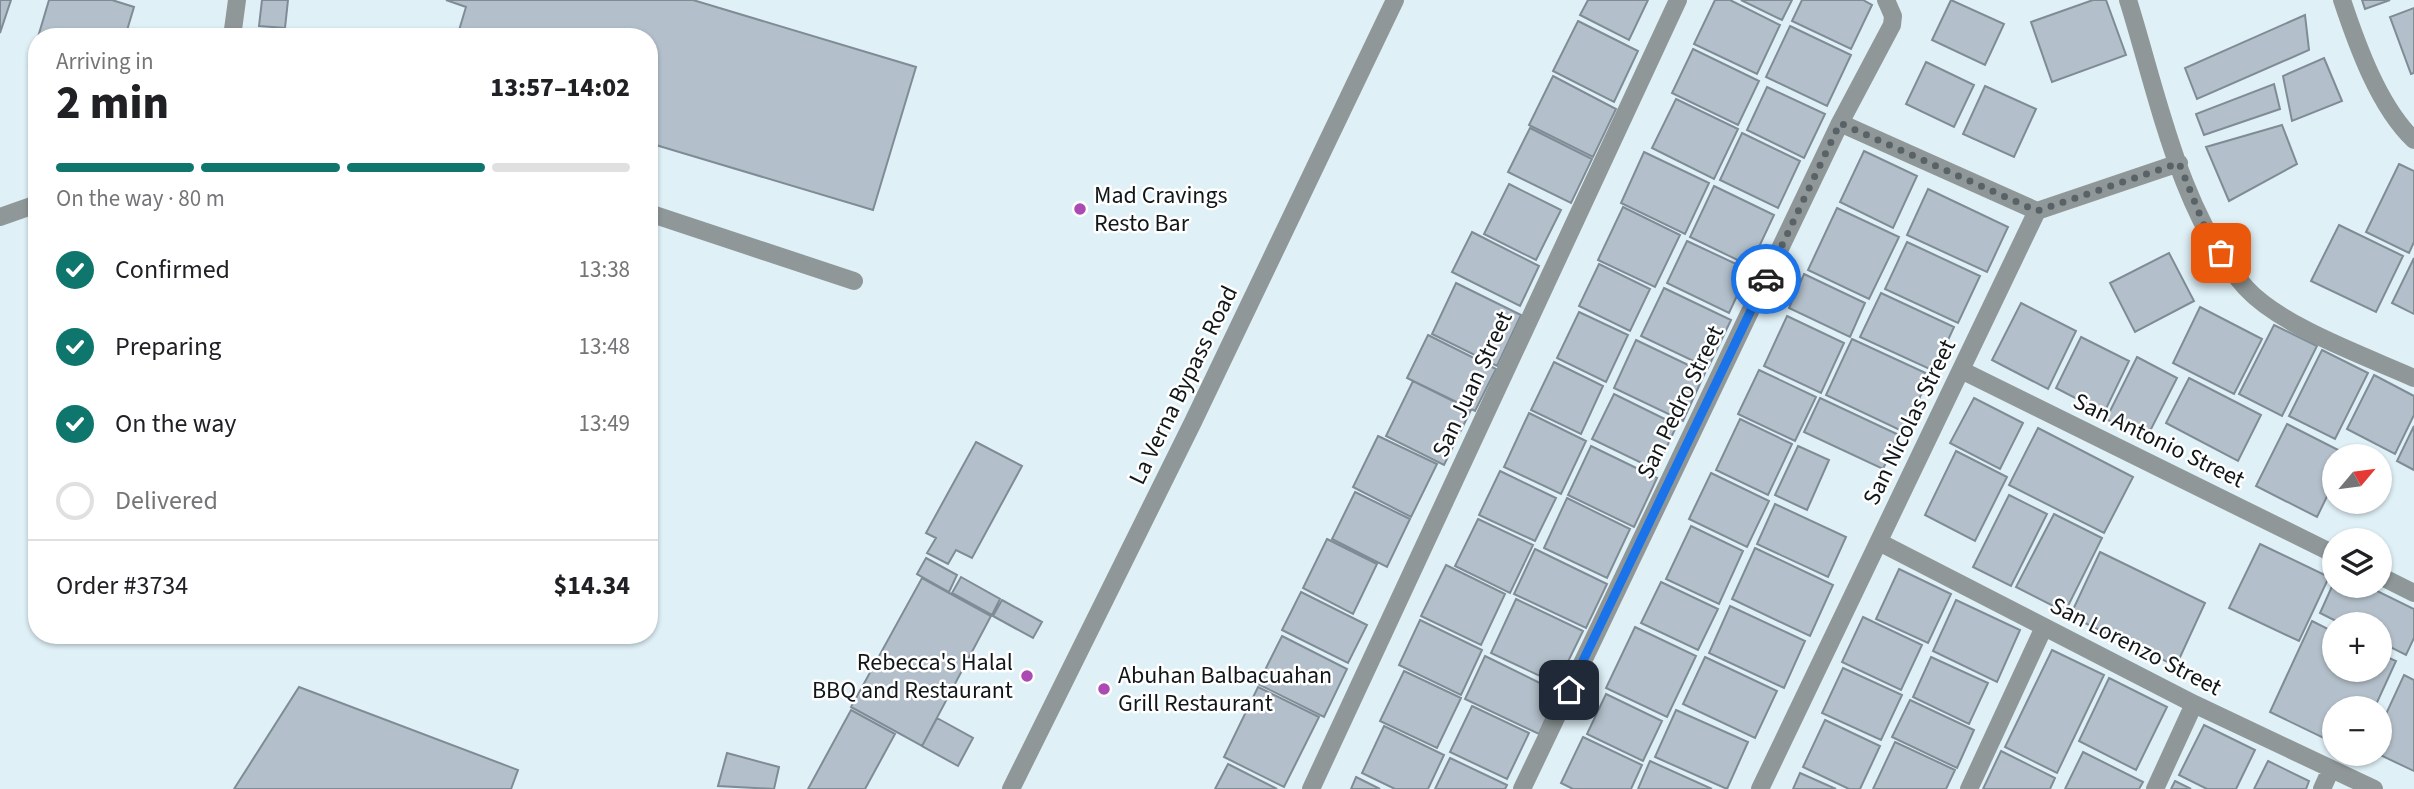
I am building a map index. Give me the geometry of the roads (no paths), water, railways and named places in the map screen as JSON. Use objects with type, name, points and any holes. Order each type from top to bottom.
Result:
[{"type":"street","points":[[233,28],[237,0]]},
{"type":"street","name":"La Verna Bypass Road","points":[[1011,789],[1187,434],[1395,0]]},
{"type":"street","name":"San Juan Street","points":[[1311,789],[1678,0]]},
{"type":"street","name":"San Pedro Street","points":[[1522,789],[1840,123],[1892,25],[1893,16],[1886,0]]},
{"type":"street","points":[[2128,0],[2179,163],[2208,235],[2247,289],[2294,323],[2414,378]]},
{"type":"street","points":[[2342,0],[2357,44],[2381,92],[2414,139]]},
{"type":"street","points":[[1840,123],[2037,211],[2179,163]]},
{"type":"street","points":[[0,217],[28,207]]},
{"type":"street","name":"San Nicolas Street","points":[[1760,789],[2037,211]]},
{"type":"street","points":[[658,216],[854,281]]},
{"type":"street","name":"San Antonio Street","points":[[1961,370],[2322,548]]},
{"type":"street","name":"San Lorenzo Street","points":[[1879,542],[2194,704],[2374,789]]},
{"type":"street","points":[[2392,582],[2414,593]]},
{"type":"street","points":[[1969,789],[2044,627]]},
{"type":"street","points":[[2155,789],[2194,704]]},
{"type":"street","points":[[2322,789],[2331,769]]},
{"type":"place","name":"Mad Cravings Resto Bar","points":[[1080,209]]},
{"type":"place","name":"Rebecca's Halal BBQ and Restaurant","points":[[1027,676]]},
{"type":"place","name":"Abuhan Balbacuahan Grill Restaurant","points":[[1104,689]]}]
